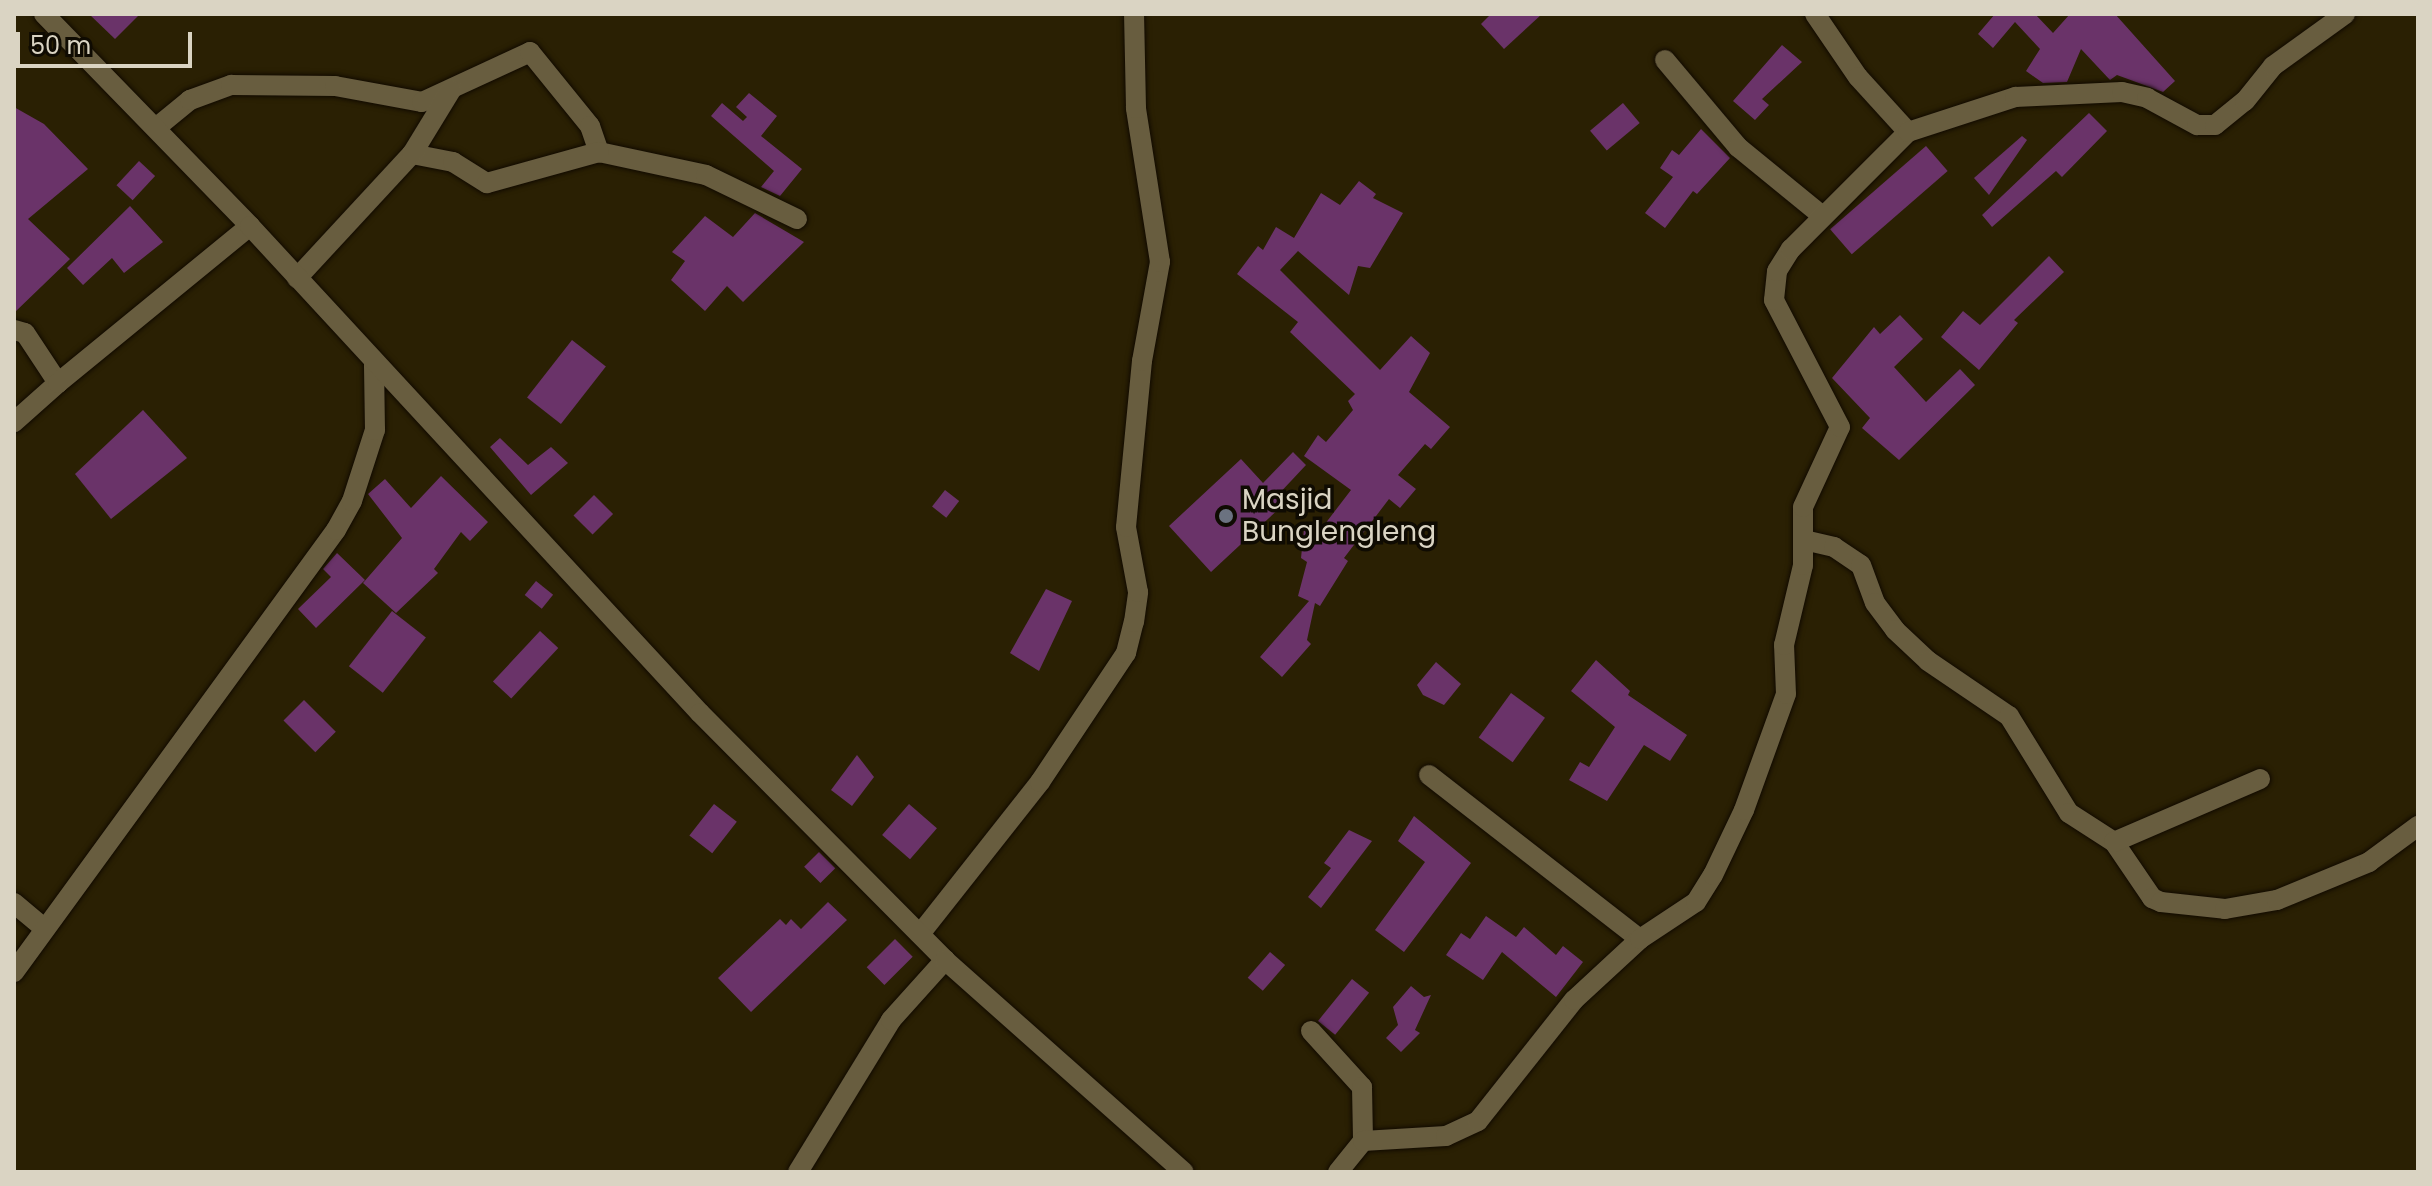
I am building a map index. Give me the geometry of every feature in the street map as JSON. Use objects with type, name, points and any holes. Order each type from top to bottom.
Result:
[{"type":"street","points":[[44,14],[250,226],[374,364],[689,702],[945,960],[1184,1172]]},
{"type":"street","points":[[920,934],[1057,757],[1126,653],[1134,622],[1138,592],[1126,527],[1142,361],[1160,262],[1136,108],[1134,14]]},
{"type":"street","points":[[1815,14],[1858,77],[1908,132]]},
{"type":"street","points":[[1363,1141],[1446,1136],[1478,1121],[1574,1000],[1640,939],[1696,902],[1744,810],[1786,694],[1785,634],[1803,565],[1806,495],[1840,427],[1809,360],[1784,325],[1773,285],[1791,249],[1821,215],[1908,132],[2015,97],[2122,92],[2147,98],[2197,125],[2215,125],[2245,101],[2273,66],[2345,14]]},
{"type":"street","points":[[157,127],[190,100],[231,85],[335,86],[404,103],[434,99],[530,52],[590,126],[599,152]]},
{"type":"street","points":[[1665,60],[1738,147],[1821,215]]},
{"type":"street","points":[[297,278],[412,154],[451,90]]},
{"type":"street","points":[[412,154],[453,162],[487,183],[599,152],[706,175],[797,219]]},
{"type":"street","points":[[14,422],[250,226]]},
{"type":"street","points":[[14,330],[25,333],[58,383]]},
{"type":"street","points":[[14,972],[336,530],[352,501],[375,430],[374,364]]},
{"type":"street","points":[[1804,540],[1851,555],[1870,579],[1875,603],[1895,630],[1928,661],[2009,716],[2069,813],[2114,842],[2152,898],[2184,909],[2225,909],[2277,900],[2350,871],[2418,826]]},
{"type":"street","points":[[1429,775],[1640,939]]},
{"type":"street","points":[[2114,842],[2260,779]]},
{"type":"street","points":[[14,903],[45,929]]},
{"type":"street","points":[[798,1172],[891,1020],[945,960]]},
{"type":"street","points":[[1311,1031],[1362,1087],[1363,1141],[1338,1172]]},
{"type":"building","points":[[89,14],[140,14],[115,39]]},
{"type":"building","points":[[1491,14],[1542,14],[1504,49],[1481,24]]},
{"type":"building","points":[[1995,14],[2035,14],[2053,33],[2070,14],[2115,14],[2175,81],[2163,92],[2117,75],[2110,80],[2081,49],[2067,82],[2043,83],[2026,71],[2040,49],[2015,22],[1993,48],[1978,34]]},
{"type":"building","points":[[1782,45],[1802,62],[1762,99],[1769,105],[1755,120],[1733,101]]},
{"type":"building","points":[[749,93],[777,116],[761,136],[802,169],[780,196],[761,187],[774,171],[711,116],[722,103],[743,121],[747,117],[736,107]]},
{"type":"building","points":[[1623,103],[1640,123],[1607,151],[1590,131]]},
{"type":"building","points":[[14,107],[44,124],[88,169],[28,219],[70,259],[14,313]]},
{"type":"building","points":[[2089,113],[2107,131],[2062,177],[2056,171],[1992,227],[1982,215]]},
{"type":"building","points":[[1701,129],[1730,158],[1697,194],[1693,191],[1665,228],[1645,213],[1673,177],[1660,168],[1672,150],[1679,155]]},
{"type":"building","points":[[2022,136],[2027,140],[1989,195],[1974,178]]},
{"type":"building","points":[[1926,146],[1948,171],[1852,254],[1830,229]]},
{"type":"building","points":[[139,161],[155,176],[133,200],[116,185]]},
{"type":"building","points":[[1359,181],[1376,194],[1373,198],[1403,213],[1370,268],[1358,266],[1349,295],[1298,251],[1280,270],[1380,370],[1411,336],[1430,353],[1409,392],[1450,427],[1431,449],[1425,444],[1398,475],[1416,489],[1400,508],[1389,499],[1344,558],[1348,561],[1320,606],[1315,603],[1307,640],[1311,644],[1282,677],[1260,657],[1309,601],[1298,596],[1307,562],[1301,558],[1304,529],[1315,537],[1351,490],[1304,456],[1318,435],[1326,442],[1353,410],[1348,401],[1355,394],[1290,332],[1298,322],[1237,274],[1258,246],[1263,250],[1276,227],[1294,238],[1321,193],[1340,205]]},
{"type":"building","points":[[130,206],[163,242],[124,273],[112,258],[83,285],[67,268]]},
{"type":"building","points":[[755,213],[804,242],[743,302],[727,286],[705,311],[671,280],[685,261],[672,252],[705,216],[733,237]]},
{"type":"building","points":[[2049,256],[2064,272],[2014,320],[2018,323],[1979,370],[1941,337],[1963,311],[1980,325]]},
{"type":"building","points":[[1900,315],[1923,339],[1894,367],[1926,402],[1960,369],[1975,385],[1899,460],[1862,428],[1870,418],[1832,378],[1874,327],[1880,334]]},
{"type":"building","points":[[572,340],[606,366],[561,424],[527,398]]},
{"type":"building","points":[[143,410],[187,458],[111,519],[75,474]]},
{"type":"building","points":[[500,438],[528,465],[551,447],[568,463],[531,495],[490,447]]},
{"type":"building","name":"Masjid Bunglengleng","points":[[1293,452],[1306,465],[1276,497],[1283,505],[1211,572],[1169,526],[1241,459],[1263,483]]},
{"type":"building","points":[[441,476],[488,522],[470,541],[461,532],[434,569],[438,573],[396,613],[363,583],[402,538],[368,494],[385,479],[411,508]]},
{"type":"building","points":[[945,490],[959,501],[946,518],[932,507]]},
{"type":"building","points":[[594,495],[613,514],[593,535],[573,516]]},
{"type":"building","points":[[337,553],[365,580],[316,628],[298,609],[331,577],[323,569]]},
{"type":"building","points":[[536,581],[553,595],[542,609],[525,595]]},
{"type":"building","points":[[1046,589],[1072,601],[1039,671],[1010,653]]},
{"type":"building","points":[[392,611],[426,637],[383,693],[349,666]]},
{"type":"building","points":[[540,631],[558,648],[511,699],[493,681]]},
{"type":"building","points":[[1596,660],[1630,691],[1628,695],[1687,735],[1670,761],[1644,745],[1607,801],[1569,780],[1580,762],[1589,767],[1615,727],[1571,691]]},
{"type":"building","points":[[1436,662],[1461,684],[1444,705],[1423,695],[1417,685]]},
{"type":"building","points":[[1511,693],[1545,718],[1513,762],[1479,737]]},
{"type":"building","points":[[304,700],[336,732],[315,752],[283,721]]},
{"type":"building","points":[[857,755],[874,777],[852,806],[831,790]]},
{"type":"building","points":[[714,804],[737,822],[712,853],[689,836]]},
{"type":"building","points":[[909,804],[937,828],[910,859],[882,835]]},
{"type":"building","points":[[1414,816],[1471,863],[1404,952],[1375,930],[1425,862],[1398,841]]},
{"type":"building","points":[[1349,830],[1372,841],[1321,908],[1308,897],[1331,868],[1324,863]]},
{"type":"building","points":[[819,852],[835,868],[820,883],[804,867]]},
{"type":"building","points":[[828,902],[847,920],[751,1012],[718,978],[780,919],[786,925],[791,919],[801,929]]},
{"type":"building","points":[[1486,916],[1516,937],[1524,927],[1556,955],[1563,946],[1583,962],[1556,997],[1502,952],[1483,980],[1446,955],[1461,933],[1470,939]]},
{"type":"building","points":[[895,939],[913,957],[884,985],[867,967]]},
{"type":"building","points":[[1270,952],[1285,965],[1263,991],[1248,978]]},
{"type":"building","points":[[1352,979],[1369,993],[1335,1035],[1318,1021]]},
{"type":"building","points":[[1411,986],[1424,997],[1431,995],[1415,1030],[1420,1033],[1401,1052],[1386,1038],[1398,1025],[1393,1007]]},
{"type":"place","name":"Masjid Bunglengleng","points":[[1226,516]]}]
